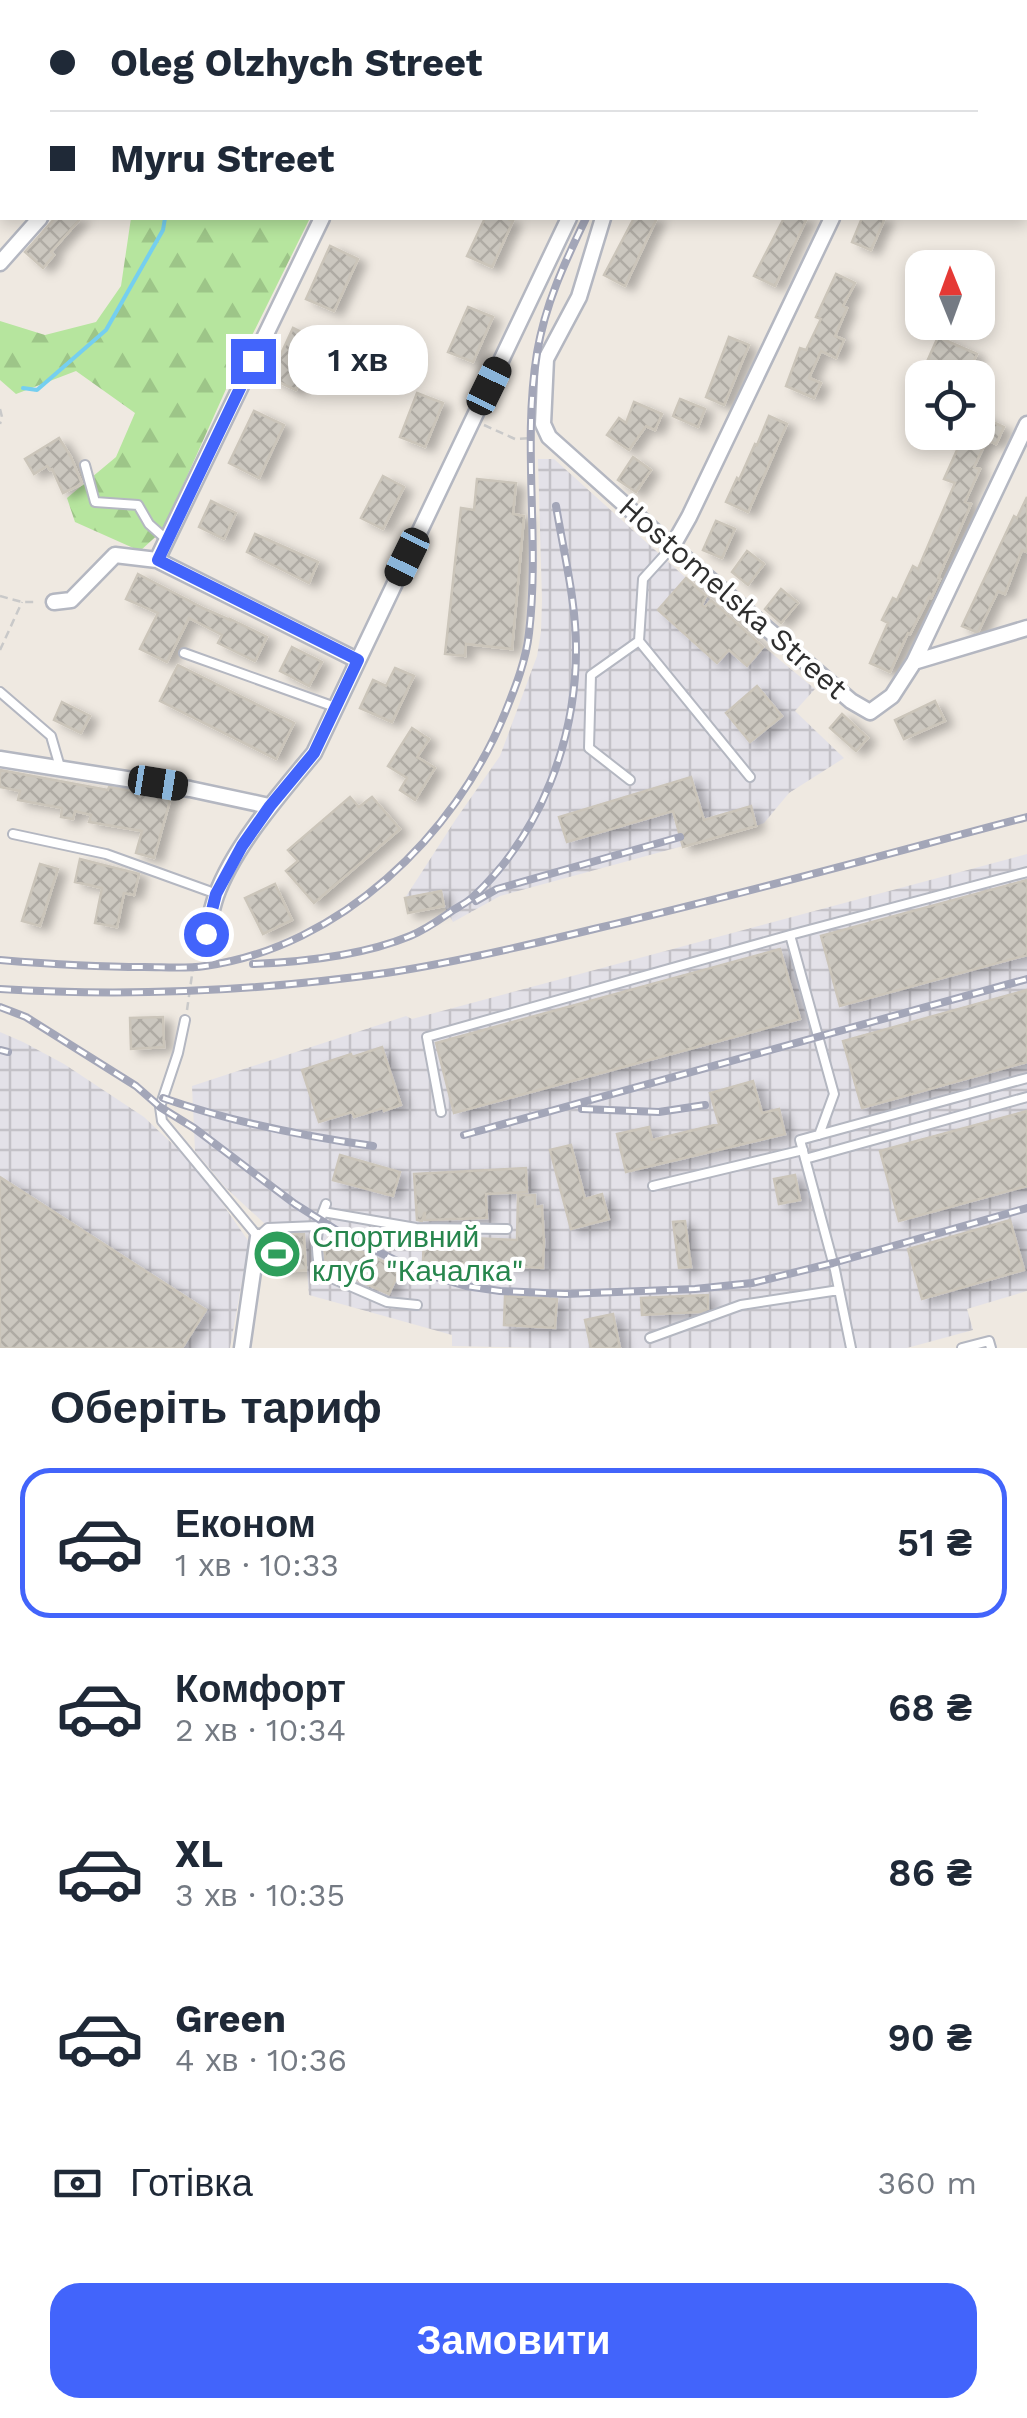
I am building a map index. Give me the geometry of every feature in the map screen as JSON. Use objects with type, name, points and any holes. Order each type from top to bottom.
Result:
[{"type":"street","points":[[0,263],[38,220]]},
{"type":"street","points":[[158,560],[321,220]]},
{"type":"street","points":[[206,934],[216,894],[242,846],[314,753],[568,220]]},
{"type":"street","points":[[550,437],[542,424],[546,359],[578,296],[601,220]]},
{"type":"street","points":[[672,547],[690,517],[831,220]]},
{"type":"street","points":[[914,662],[1027,424]]},
{"type":"street","name":"Hostomelska Street","points":[[550,437],[851,701],[870,712],[892,696],[914,662]]},
{"type":"street","points":[[54,602],[71,600],[115,555],[158,560],[358,660]]},
{"type":"street","points":[[914,662],[1027,628]]},
{"type":"street","points":[[0,759],[190,788],[270,806]]},
{"type":"street","points":[[242,1348],[258,1237]]},
{"type":"lane","points":[[85,466],[95,502],[138,505],[149,524],[167,540]]},
{"type":"lane","points":[[672,547],[644,580],[639,640],[750,777]]},
{"type":"lane","points":[[630,780],[589,748],[591,675],[639,640]]},
{"type":"lane","points":[[184,654],[335,708]]},
{"type":"lane","points":[[0,692],[51,736],[60,767]]},
{"type":"lane","points":[[12,834],[106,854],[216,894]]},
{"type":"lane","points":[[441,1112],[427,1037],[1027,872]]},
{"type":"lane","points":[[790,935],[834,1094],[819,1135]]},
{"type":"lane","points":[[186,1020],[160,1107],[162,1122],[258,1237],[268,1228],[317,1226]]},
{"type":"lane","points":[[852,1348],[800,1140],[1027,1078]]},
{"type":"lane","points":[[654,1186],[804,1154],[1027,1097]]},
{"type":"lane","points":[[417,1306],[388,1302],[320,1273],[316,1239],[324,1208],[416,1228],[507,1229]]},
{"type":"lane","points":[[650,1338],[740,1304],[839,1290]]},
{"type":"lane","points":[[962,1348],[988,1341],[990,1348]]},
{"type":"path","points":[[0,409],[0,424]]},
{"type":"path","points":[[473,419],[515,439],[550,437]]},
{"type":"path","points":[[0,596],[22,602],[54,602]]},
{"type":"path","points":[[0,650],[22,602]]},
{"type":"path","points":[[186,1020],[193,968],[206,934]]},
{"type":"shaded area","points":[[538,459],[554,459],[815,689],[795,711],[844,758],[789,793],[764,823],[500,896],[453,922],[444,906],[405,898],[500,756],[537,656],[542,600]]},
{"type":"shaded area","points":[[1027,854],[1027,1291],[967,1309],[973,1330],[907,1348],[452,1346],[452,1335],[309,1295],[304,1235],[277,1235],[226,1188],[195,1151],[192,1086],[406,1016],[412,1019]]},
{"type":"shaded area","points":[[0,1032],[64,1064],[144,1117],[181,1152],[215,1193],[249,1242],[230,1348],[0,1348]]},
{"type":"green space","points":[[131,220],[309,220],[231,378],[163,530],[140,551],[75,522],[67,498],[116,457],[135,413],[76,371],[16,394],[0,380],[0,321],[45,335],[96,322],[121,286]]},
{"type":"building","points":[[53,220],[79,220],[51,252],[54,255],[43,268],[25,252]]},
{"type":"building","points":[[484,220],[513,221],[492,267],[467,256]]},
{"type":"building","points":[[633,220],[656,220],[625,286],[604,275]]},
{"type":"building","points":[[783,220],[806,220],[775,286],[754,276]]},
{"type":"building","points":[[861,220],[884,220],[871,250],[852,242]]},
{"type":"building","points":[[330,246],[358,259],[334,311],[306,299]]},
{"type":"building","points":[[836,274],[855,283],[843,306],[847,308],[835,336],[844,340],[836,358],[821,351],[809,378],[821,383],[814,398],[786,386],[800,348],[806,350],[821,319],[816,317]]},
{"type":"building","points":[[468,307],[493,317],[473,362],[448,352]]},
{"type":"building","points":[[293,328],[320,341],[296,390],[270,378]]},
{"type":"building","points":[[729,337],[749,345],[724,405],[706,397]]},
{"type":"building","points":[[937,340],[977,354],[974,360],[928,360]]},
{"type":"building","points":[[417,393],[443,403],[425,447],[400,437]]},
{"type":"building","points":[[680,399],[705,409],[698,427],[673,416]]},
{"type":"building","points":[[634,402],[662,414],[655,430],[646,426],[629,450],[607,435],[619,418],[626,423]]},
{"type":"building","points":[[254,411],[284,425],[259,478],[229,463]]},
{"type":"building","points":[[769,416],[787,424],[748,512],[726,502]]},
{"type":"building","points":[[995,423],[1004,427],[995,444]]},
{"type":"building","points":[[59,438],[82,484],[63,493],[52,469],[47,466],[34,474],[25,459]]},
{"type":"building","points":[[957,450],[982,450],[974,467],[980,469],[965,502],[971,504],[940,579],[890,672],[870,663],[888,623],[882,620],[893,598],[897,600],[913,566],[918,569],[955,483],[944,479]]},
{"type":"building","points":[[633,457],[651,470],[636,492],[618,480]]},
{"type":"building","points":[[383,476],[404,487],[383,529],[361,518]]},
{"type":"building","points":[[477,479],[516,483],[513,514],[524,516],[512,649],[466,644],[465,656],[445,654],[461,508],[474,510]]},
{"type":"building","points":[[1027,497],[1027,552],[1022,550],[1005,594],[998,591],[978,632],[962,626],[1014,516],[1017,518]]},
{"type":"building","points":[[211,501],[236,513],[224,539],[199,527]]},
{"type":"building","points":[[716,521],[735,529],[722,558],[703,550]]},
{"type":"building","points":[[255,534],[318,562],[309,583],[247,552]]},
{"type":"building","points":[[747,551],[764,564],[748,585],[732,572]]},
{"type":"building","points":[[138,574],[267,637],[255,661],[218,643],[222,635],[189,618],[167,662],[140,649],[158,613],[126,599]]},
{"type":"building","points":[[686,578],[706,596],[702,605],[705,607],[711,600],[763,647],[747,666],[729,650],[717,663],[658,610]]},
{"type":"building","points":[[781,589],[798,603],[781,623],[765,609]]},
{"type":"building","points":[[292,647],[322,662],[309,686],[280,671]]},
{"type":"building","points":[[178,665],[294,723],[276,759],[160,701]]},
{"type":"building","points":[[395,668],[414,676],[392,722],[360,708],[373,680],[386,686]]},
{"type":"building","points":[[757,686],[782,716],[750,742],[726,713]]},
{"type":"building","points":[[935,701],[945,721],[904,739],[895,720]]},
{"type":"building","points":[[62,702],[90,716],[81,733],[54,720]]},
{"type":"building","points":[[842,714],[868,738],[856,751],[830,728]]},
{"type":"building","points":[[412,728],[429,739],[417,757],[435,768],[415,800],[400,790],[407,778],[388,766]]},
{"type":"building","points":[[0,770],[171,797],[154,858],[136,853],[142,831],[89,822],[91,815],[75,811],[73,819],[61,817],[62,808],[18,800],[20,791],[0,787]]},
{"type":"building","points":[[691,777],[704,820],[751,806],[756,826],[683,847],[673,811],[567,842],[559,817]]},
{"type":"building","points":[[350,797],[359,807],[372,797],[400,829],[314,903],[286,871],[298,861],[288,850]]},
{"type":"building","points":[[80,859],[139,874],[134,895],[124,893],[117,927],[95,923],[102,888],[75,882]]},
{"type":"building","points":[[40,864],[58,869],[40,926],[22,921]]},
{"type":"building","points":[[1027,880],[1027,955],[840,1006],[821,936]]},
{"type":"building","points":[[275,884],[292,920],[263,934],[245,898]]},
{"type":"building","points":[[441,891],[444,906],[408,913],[405,898]]},
{"type":"building","points":[[780,949],[800,1019],[454,1113],[436,1043]]},
{"type":"building","points":[[1027,990],[1027,1062],[862,1108],[843,1041]]},
{"type":"building","points":[[163,1017],[164,1047],[131,1049],[130,1018]]},
{"type":"building","points":[[382,1047],[401,1105],[354,1117],[352,1112],[319,1122],[302,1070]]},
{"type":"building","points":[[753,1081],[762,1113],[779,1109],[785,1134],[626,1172],[617,1134],[649,1127],[652,1140],[719,1124],[710,1093]]},
{"type":"building","points":[[1027,1111],[1027,1186],[899,1221],[880,1151]]},
{"type":"building","points":[[571,1145],[585,1199],[602,1194],[609,1219],[571,1229],[550,1150]]},
{"type":"building","points":[[340,1155],[400,1172],[393,1196],[333,1180]]},
{"type":"building","points":[[526,1168],[527,1192],[486,1194],[487,1218],[425,1220],[425,1212],[422,1221],[417,1220],[414,1174]]},
{"type":"building","points":[[795,1175],[800,1200],[779,1204],[774,1179]]},
{"type":"building","points":[[0,1177],[206,1310],[182,1348],[0,1348]]},
{"type":"building","points":[[518,1195],[535,1195],[535,1207],[542,1206],[543,1268],[423,1261],[424,1236],[517,1240]]},
{"type":"building","points":[[1010,1220],[1024,1270],[922,1299],[908,1249]]},
{"type":"building","points":[[685,1221],[691,1267],[679,1268],[673,1222]]},
{"type":"building","points":[[304,1234],[306,1270],[278,1272],[277,1235]]},
{"type":"building","points":[[329,1237],[400,1269],[389,1294],[326,1266],[324,1248]]},
{"type":"building","points":[[708,1295],[708,1309],[700,1312],[642,1315],[641,1298]]},
{"type":"building","points":[[505,1296],[557,1299],[555,1328],[504,1325]]},
{"type":"building","points":[[613,1314],[620,1348],[591,1348],[585,1320]]},
{"type":"waterway","points":[[23,388],[37,390],[106,330],[163,230],[165,220]]},
{"type":"railway","points":[[0,960],[182,968],[255,955],[302,936],[346,910],[424,842],[456,802],[505,713],[525,654],[532,598],[531,422],[537,353],[550,300],[585,220]]},
{"type":"railway","points":[[253,964],[353,953],[415,934],[471,898],[518,844],[550,783],[561,751],[574,683],[574,613],[556,506]]},
{"type":"railway","points":[[0,989],[193,991],[412,969],[648,916],[1027,817]]},
{"type":"railway","points":[[476,901],[497,889],[680,837]]},
{"type":"railway","points":[[464,1135],[1027,979]]},
{"type":"railway","points":[[0,1007],[26,1017],[136,1086],[295,1204],[344,1235],[422,1273],[466,1286],[565,1294],[752,1283],[1027,1208]]},
{"type":"railway","points":[[0,1050],[8,1052]]},
{"type":"railway","points":[[163,1098],[267,1127],[373,1146]]},
{"type":"railway","points":[[582,1109],[659,1112],[705,1105]]},
{"type":"place","name":"Спортивний клуб \"Качалка\"","points":[[277,1254]]},
{"type":"route","points":[[206,934],[216,894],[242,846],[314,753],[358,660],[158,560],[253,361]]}]
